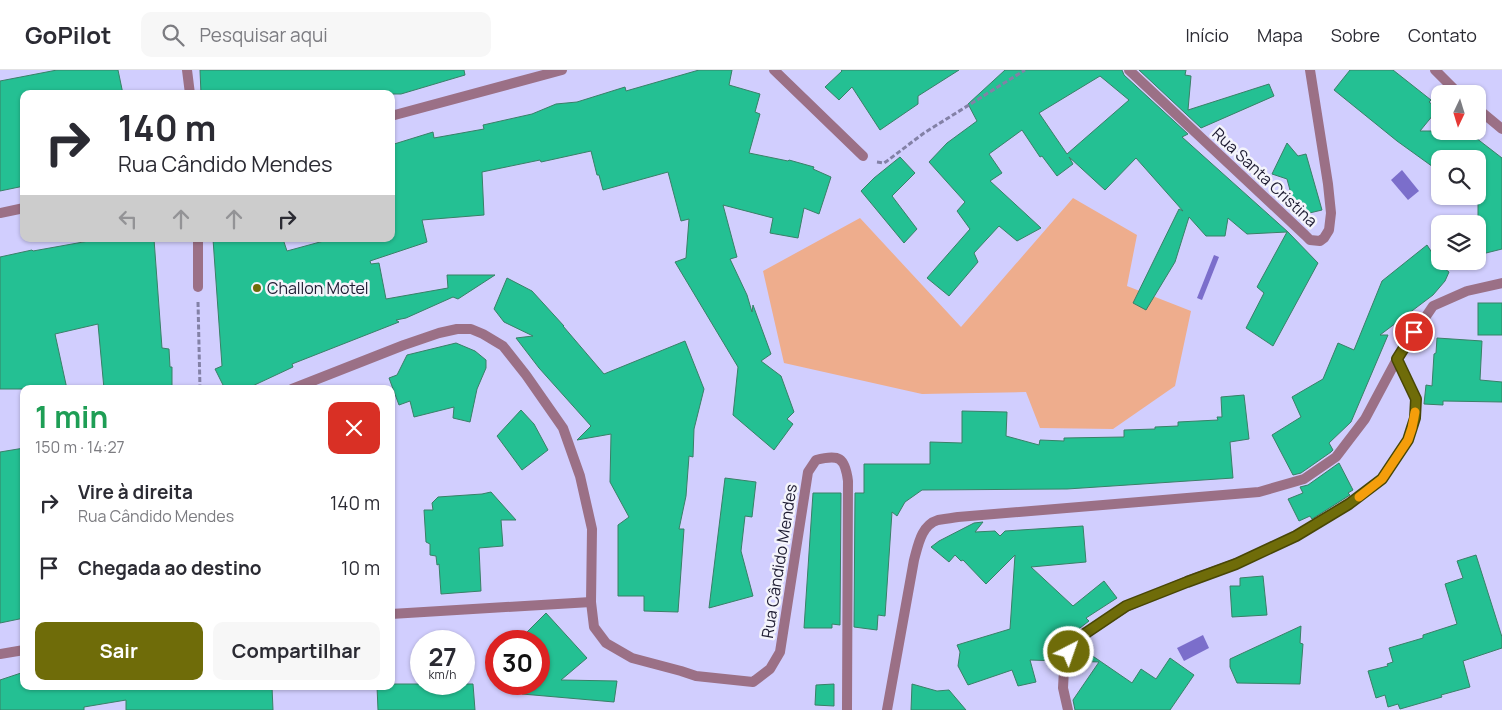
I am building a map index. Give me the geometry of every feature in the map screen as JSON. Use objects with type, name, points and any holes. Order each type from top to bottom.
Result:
[{"type":"street","points":[[187,70],[190,90]]},
{"type":"street","points":[[395,115],[562,70]]},
{"type":"street","points":[[774,70],[863,156]]},
{"type":"street","name":"Rua Santa Cristina","points":[[1129,70],[1310,240],[1320,241],[1328,230],[1331,213],[1310,70]]},
{"type":"street","points":[[1434,70],[1450,85]]},
{"type":"street","points":[[1486,116],[1502,129]]},
{"type":"street","points":[[0,213],[20,209]]},
{"type":"street","points":[[198,242],[198,287]]},
{"type":"street","points":[[887,710],[914,560],[918,543],[925,528],[936,521],[968,516],[1259,492],[1304,479],[1336,458],[1365,419],[1397,359],[1433,306],[1467,290],[1502,283]]},
{"type":"street","name":"Rua Cândido Mendes","points":[[302,385],[439,333],[457,329],[471,329],[503,346],[563,428],[580,476],[592,529],[591,602],[594,627],[606,643],[632,658],[681,670],[696,676],[753,682],[770,669],[780,652],[808,472],[816,460],[833,456],[839,459],[846,467],[848,481],[847,710]]},
{"type":"street","points":[[1068,710],[1063,688],[1064,669],[1069,652],[1080,637],[1126,606],[1236,564],[1296,536],[1349,504],[1382,479],[1408,440],[1415,418],[1416,399],[1397,359]]},
{"type":"street","points":[[395,614],[591,602]]},
{"type":"street","points":[[0,654],[20,651]]},
{"type":"path","points":[[863,156],[878,163],[887,161],[924,133],[1026,70]]},
{"type":"path","points":[[198,287],[200,385]]},
{"type":"shaded area","points":[[1402,170],[1419,191],[1408,200],[1391,180]]},
{"type":"shaded area","points":[[1073,198],[1137,235],[1127,286],[1191,311],[1175,386],[1113,429],[1040,428],[1026,392],[922,394],[784,363],[763,271],[860,218],[961,327]]},
{"type":"shaded area","points":[[1214,255],[1219,257],[1202,300],[1197,298]]},
{"type":"shaded area","points":[[1203,635],[1209,648],[1184,661],[1177,648]]},
{"type":"building","points":[[57,70],[118,70],[122,90],[20,90],[20,187],[0,191],[0,81]]},
{"type":"building","points":[[200,70],[464,70],[465,75],[401,94],[395,94],[395,90],[201,90]]},
{"type":"building","points":[[699,70],[732,70],[729,85],[760,94],[755,112],[760,114],[749,153],[789,160],[814,167],[813,169],[831,177],[819,214],[804,208],[798,238],[770,233],[773,218],[723,205],[737,257],[730,259],[747,295],[752,312],[753,305],[771,354],[761,361],[781,376],[794,412],[787,419],[793,424],[774,450],[733,415],[738,367],[675,262],[686,258],[689,219],[681,221],[668,172],[603,190],[591,151],[482,172],[484,215],[422,220],[427,242],[370,261],[371,264],[379,263],[386,299],[448,288],[447,275],[495,275],[458,299],[453,297],[406,318],[396,320],[399,322],[292,364],[293,367],[255,385],[223,385],[215,369],[222,366],[213,242],[284,242],[287,251],[320,242],[395,242],[395,144],[433,132],[434,138],[484,129],[483,125],[532,114],[556,104],[577,102],[625,87],[626,91]]},
{"type":"building","points":[[841,70],[959,70],[918,96],[918,104],[880,130],[852,87],[839,100],[825,87]]},
{"type":"building","points":[[1005,70],[1122,70],[1124,75],[1188,134],[1182,137],[1288,232],[1318,263],[1273,346],[1246,328],[1264,293],[1257,287],[1287,232],[1247,234],[1228,218],[1225,236],[1206,236],[1189,217],[1175,262],[1146,310],[1133,303],[1179,209],[1183,211],[1136,158],[1105,190],[1069,157],[1073,164],[1057,176],[1042,156],[1040,157],[1022,130],[989,154],[1002,173],[990,181],[1041,228],[1017,241],[999,226],[974,253],[978,262],[949,296],[927,278],[970,229],[957,211],[965,202],[929,162],[947,143],[977,121],[968,104]],"holes":[[[1100,76],[1129,100],[1067,154],[1039,113]]]},
{"type":"building","points":[[1139,70],[1186,70],[1185,75],[1191,76],[1188,110],[1269,84],[1274,96],[1201,128]]},
{"type":"building","points":[[1350,70],[1393,70],[1431,100],[1429,102],[1431,104],[1431,118],[1420,131],[1431,131],[1431,140],[1479,140],[1502,158],[1502,249],[1486,253],[1486,215],[1478,215],[1478,205],[1486,205],[1486,150],[1431,150],[1431,166],[1397,141],[1334,90]]},
{"type":"building","points":[[1287,143],[1298,156],[1306,154],[1322,210],[1297,216],[1287,179],[1272,174]]},
{"type":"building","points":[[900,157],[915,173],[892,196],[917,229],[904,243],[861,191]]},
{"type":"building","points":[[83,242],[154,242],[162,348],[169,349],[172,385],[104,385],[98,324],[55,334],[66,385],[20,385],[20,389],[0,389],[0,257]]},
{"type":"building","points":[[1427,245],[1431,251],[1431,270],[1446,270],[1449,272],[1445,281],[1433,295],[1380,335],[1388,335],[1351,422],[1329,443],[1333,450],[1301,473],[1293,475],[1272,435],[1301,417],[1292,397],[1323,379],[1338,343],[1354,350],[1382,281]]},
{"type":"building","points":[[507,278],[532,291],[604,374],[685,341],[704,389],[694,429],[693,457],[689,456],[686,496],[679,529],[684,529],[678,612],[644,611],[644,596],[618,596],[618,525],[629,517],[610,482],[611,434],[577,440],[591,426],[539,368],[516,338],[533,336],[504,322],[494,309]]},
{"type":"building","points":[[1478,303],[1502,303],[1502,335],[1478,335]]},
{"type":"building","points":[[1437,338],[1482,341],[1480,380],[1502,382],[1502,402],[1443,401],[1443,405],[1424,404],[1426,385],[1432,386]]},
{"type":"building","points":[[456,343],[475,351],[486,360],[486,368],[477,389],[470,422],[453,418],[454,407],[414,417],[410,401],[399,405],[395,394],[395,385],[392,385],[389,378],[397,375],[407,355]]},
{"type":"building","points":[[1244,395],[1249,439],[1230,442],[1233,478],[1067,489],[922,490],[905,502],[897,516],[892,512],[885,616],[878,615],[877,630],[854,627],[855,493],[864,493],[864,464],[930,464],[930,442],[962,443],[962,411],[1007,412],[1006,436],[1039,445],[1040,440],[1064,441],[1064,438],[1124,437],[1124,430],[1155,429],[1155,427],[1178,426],[1178,422],[1218,420],[1217,417],[1222,417],[1221,397]]},
{"type":"building","points":[[521,410],[534,424],[548,450],[522,470],[497,436]]},
{"type":"building","points":[[20,449],[20,619],[0,623],[0,452]]},
{"type":"building","points":[[1339,463],[1353,490],[1348,493],[1350,495],[1312,519],[1310,516],[1299,521],[1288,499],[1303,493],[1300,487],[1308,485]]},
{"type":"building","points":[[725,478],[756,482],[752,517],[745,516],[741,551],[753,596],[709,608]]},
{"type":"building","points":[[491,492],[516,520],[501,520],[503,546],[479,548],[481,591],[441,594],[439,564],[437,565],[436,556],[430,555],[430,544],[426,542],[424,510],[433,510],[432,503],[438,497]]},
{"type":"building","points":[[813,493],[841,493],[840,625],[832,624],[832,628],[804,628]]},
{"type":"building","points":[[983,522],[975,532],[995,531],[1000,536],[1005,531],[1083,526],[1086,562],[1031,567],[1073,606],[1104,581],[1117,598],[1086,618],[1089,621],[1067,638],[1069,640],[1059,661],[1030,660],[1036,682],[1018,686],[1012,670],[968,685],[958,666],[960,652],[957,645],[1010,629],[1015,555],[986,584],[963,560],[961,561],[955,555],[949,562],[931,547],[974,523]]},
{"type":"building","points":[[1476,555],[1502,637],[1502,648],[1463,661],[1470,687],[1400,709],[1398,704],[1388,707],[1385,695],[1376,698],[1368,671],[1388,666],[1387,664],[1393,662],[1389,648],[1423,638],[1423,635],[1457,624],[1445,584],[1463,578],[1457,561]]},
{"type":"building","points":[[1263,576],[1267,615],[1232,617],[1230,586],[1240,586],[1240,578]]},
{"type":"building","points":[[546,613],[587,658],[561,680],[617,681],[614,702],[534,695],[550,695],[550,630],[529,630]]},
{"type":"building","points":[[1301,626],[1300,643],[1303,644],[1300,684],[1237,683],[1230,667],[1230,659]]},
{"type":"building","points":[[1081,648],[1132,683],[1141,669],[1156,679],[1170,658],[1194,675],[1170,710],[1075,710],[1073,700],[1099,662],[1073,661]]},
{"type":"building","points":[[20,673],[20,690],[272,690],[273,710],[126,710],[126,700],[84,707],[84,710],[0,710],[0,680]]},
{"type":"building","points":[[395,684],[410,684],[410,695],[474,695],[475,710],[378,710],[377,690],[395,690]]},
{"type":"building","points":[[834,684],[834,706],[815,705],[816,685]]},
{"type":"building","points":[[912,684],[937,691],[949,690],[966,710],[911,710]]},
{"type":"slow traffic","points":[[1359,497],[1382,479],[1408,440],[1415,412]]},
{"type":"place","name":"Challon Motel","points":[[257,288]]},
{"type":"route","points":[[1069,652],[1080,637],[1126,606],[1236,564],[1296,536],[1349,504],[1382,479],[1408,440],[1415,418],[1416,399],[1397,359],[1414,332]]}]
